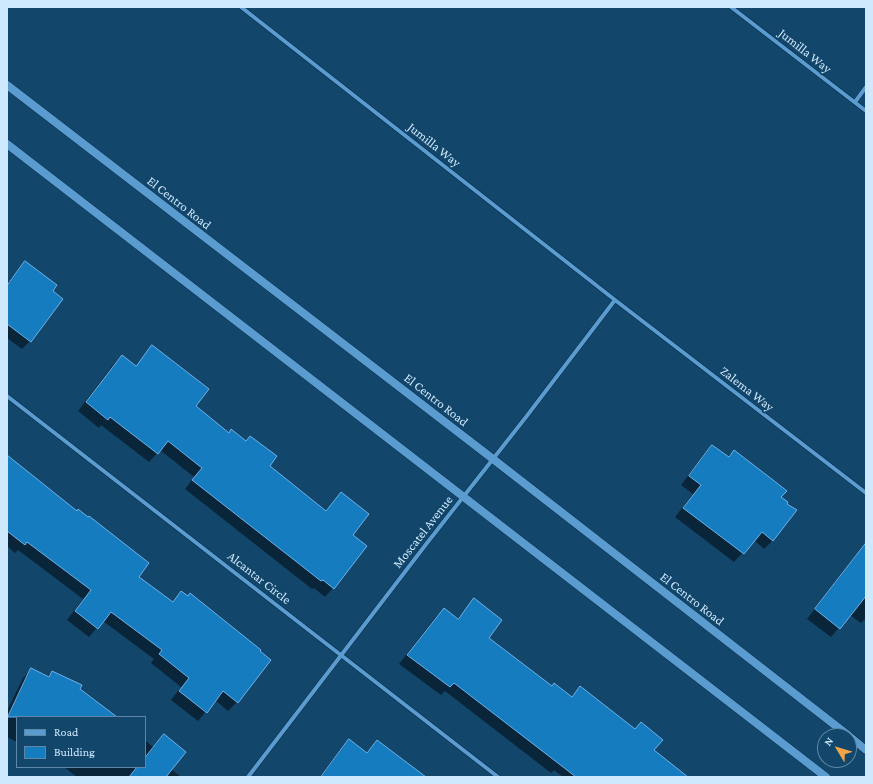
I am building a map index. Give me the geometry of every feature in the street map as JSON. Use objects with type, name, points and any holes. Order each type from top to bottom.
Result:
[{"type":"main road","name":"El Centro Road","points":[[7,85],[493,459],[839,728]]},
{"type":"main road","points":[[7,144],[826,777]]},
{"type":"main road","name":"El Centro Road","points":[[857,743],[866,750]]},
{"type":"street","name":"Jumilla Way","points":[[242,7],[615,300]]},
{"type":"street","name":"Jumilla Way","points":[[731,7],[866,111]]},
{"type":"street","points":[[855,102],[866,87]]},
{"type":"street","name":"Moscatel Avenue","points":[[248,777],[615,300]]},
{"type":"street","name":"Zalema Way","points":[[615,300],[866,493]]},
{"type":"street","name":"Alcantar Circle","points":[[7,396],[498,777]]},
{"type":"building","points":[[25,261],[57,285],[53,291],[63,299],[31,342],[7,324],[7,286]]},
{"type":"building","points":[[152,345],[209,389],[196,406],[229,433],[231,429],[246,441],[250,436],[277,456],[270,466],[326,511],[341,492],[369,514],[353,535],[367,546],[334,589],[323,580],[321,581],[192,480],[202,468],[168,441],[158,454],[110,417],[108,420],[86,402],[122,355],[136,366]]},
{"type":"building","points":[[712,445],[729,457],[734,450],[787,491],[781,497],[788,502],[787,504],[797,510],[773,541],[762,532],[744,554],[683,508],[701,485],[689,476]]},
{"type":"building","points":[[7,455],[77,511],[78,509],[88,517],[89,516],[149,563],[139,577],[173,602],[181,591],[188,596],[190,593],[261,650],[260,651],[271,660],[238,703],[223,691],[207,713],[179,691],[189,678],[159,654],[162,650],[111,612],[98,629],[75,611],[91,590],[27,542],[25,545],[7,531]]},
{"type":"building","points":[[866,543],[866,596],[840,629],[815,609]]},
{"type":"building","points":[[474,598],[502,620],[489,638],[552,686],[554,683],[572,697],[580,686],[635,729],[641,722],[663,740],[654,750],[688,777],[576,777],[454,683],[450,687],[407,655],[444,608],[458,619]]},
{"type":"building","points":[[31,668],[49,677],[52,671],[82,685],[80,689],[116,716],[16,716],[8,717]]},
{"type":"building","points":[[164,734],[186,752],[166,777],[129,777],[136,768],[146,768],[146,757]]},
{"type":"building","points":[[349,739],[367,753],[377,740],[426,777],[321,777]]}]
